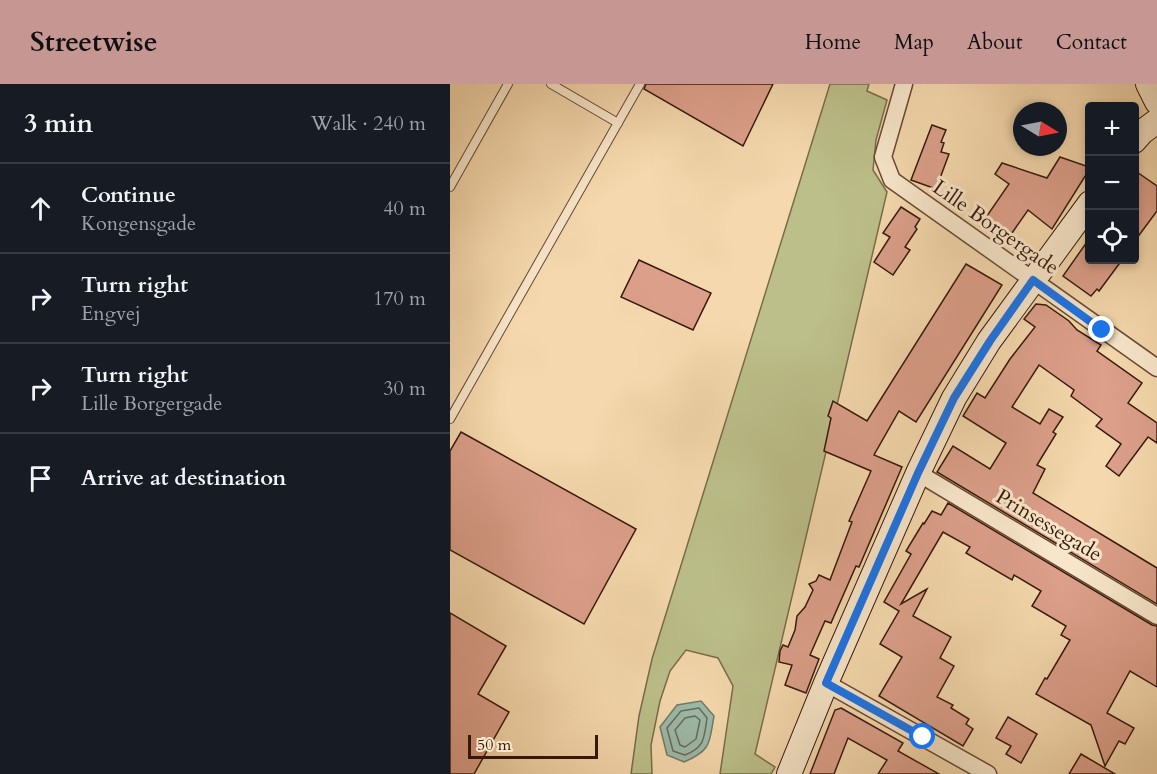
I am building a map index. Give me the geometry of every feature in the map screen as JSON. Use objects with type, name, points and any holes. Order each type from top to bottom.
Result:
[{"type":"street","name":"Lille Borgergade","points":[[904,84],[883,157],[892,180],[1157,368]]},
{"type":"street","points":[[1148,84],[1157,102]]},
{"type":"street","points":[[1139,135],[1157,121]]},
{"type":"street","points":[[789,774],[826,683],[918,473],[954,398],[990,341],[1085,208]]},
{"type":"street","name":"Prinsessegade","points":[[918,473],[1157,616]]},
{"type":"street","points":[[826,683],[988,774]]},
{"type":"lane","points":[[450,187],[508,84]]},
{"type":"lane","points":[[551,84],[618,123]]},
{"type":"lane","points":[[450,419],[640,84]]},
{"type":"green space","points":[[830,84],[869,84],[867,91],[887,100],[876,140],[873,170],[887,192],[755,754],[775,767],[771,774],[720,774],[733,686],[718,658],[686,650],[670,671],[660,701],[651,745],[652,774],[631,774],[639,716],[652,659]]},
{"type":"water","points":[[701,701],[714,716],[708,745],[700,754],[684,762],[667,755],[660,727],[677,705]]},
{"type":"building","points":[[646,84],[773,84],[743,146],[644,89]]},
{"type":"building","points":[[932,125],[946,130],[941,142],[944,143],[941,152],[949,154],[936,189],[911,180]]},
{"type":"building","points":[[1060,157],[1085,166],[1085,176],[1052,229],[1028,210],[1012,233],[1008,231],[1002,240],[980,226],[1009,184],[995,174],[1002,163],[1047,178]]},
{"type":"building","points":[[1139,173],[1157,186],[1157,211],[1139,235]]},
{"type":"building","points":[[901,207],[920,219],[915,227],[917,229],[905,247],[910,250],[893,275],[874,262],[890,237],[883,233]]},
{"type":"building","points":[[1085,245],[1085,264],[1119,264],[1099,291],[1097,289],[1091,296],[1063,276]]},
{"type":"building","points":[[639,260],[711,293],[693,330],[621,297]]},
{"type":"building","points":[[966,264],[1002,285],[916,422],[899,411],[874,455],[902,467],[859,567],[856,566],[831,623],[825,621],[810,655],[819,659],[806,693],[785,685],[792,665],[779,662],[780,651],[783,645],[788,647],[795,630],[797,616],[805,607],[813,590],[809,584],[816,581],[819,575],[830,580],[852,522],[849,521],[871,471],[824,451],[831,418],[828,416],[833,401],[867,421]]},
{"type":"building","points":[[1036,304],[1046,305],[1069,321],[1077,330],[1101,345],[1097,351],[1142,383],[1128,403],[1157,423],[1157,443],[1148,437],[1119,476],[1106,466],[1121,444],[1096,426],[1102,419],[1071,396],[1074,390],[1039,365],[1012,407],[1040,424],[1049,409],[1063,417],[1053,432],[1056,434],[1037,465],[1045,469],[1033,493],[1157,568],[1157,604],[937,472],[953,446],[990,469],[1006,443],[963,416],[977,393],[985,398],[1010,359],[1035,327],[1024,319]]},
{"type":"building","points":[[461,432],[636,529],[584,624],[450,550],[450,451]]},
{"type":"building","points":[[948,503],[1157,626],[1157,687],[1130,671],[1107,713],[1134,728],[1125,744],[1119,741],[1105,766],[1091,725],[1036,694],[1070,640],[1061,635],[1066,626],[1032,606],[1041,591],[1014,575],[1012,580],[966,553],[970,547],[943,532],[901,604],[927,589],[913,616],[951,637],[940,658],[954,666],[937,697],[953,705],[951,708],[969,719],[966,724],[973,729],[963,746],[879,696],[902,657],[880,644],[899,611],[884,602],[911,554],[906,551],[923,523],[932,511],[941,515]]},
{"type":"building","points":[[450,613],[506,646],[478,694],[509,712],[474,774],[450,774]]},
{"type":"building","points":[[841,708],[903,743],[898,751],[939,774],[878,774],[887,760],[848,738],[834,774],[810,774],[835,710]]},
{"type":"building","points":[[1008,717],[1037,734],[1021,763],[1006,754],[1011,746],[996,738]]},
{"type":"building","points":[[1081,754],[1115,774],[1069,774]]},
{"type":"route","points":[[923,737],[826,683],[918,473],[954,398],[1033,280],[1102,330]]}]
